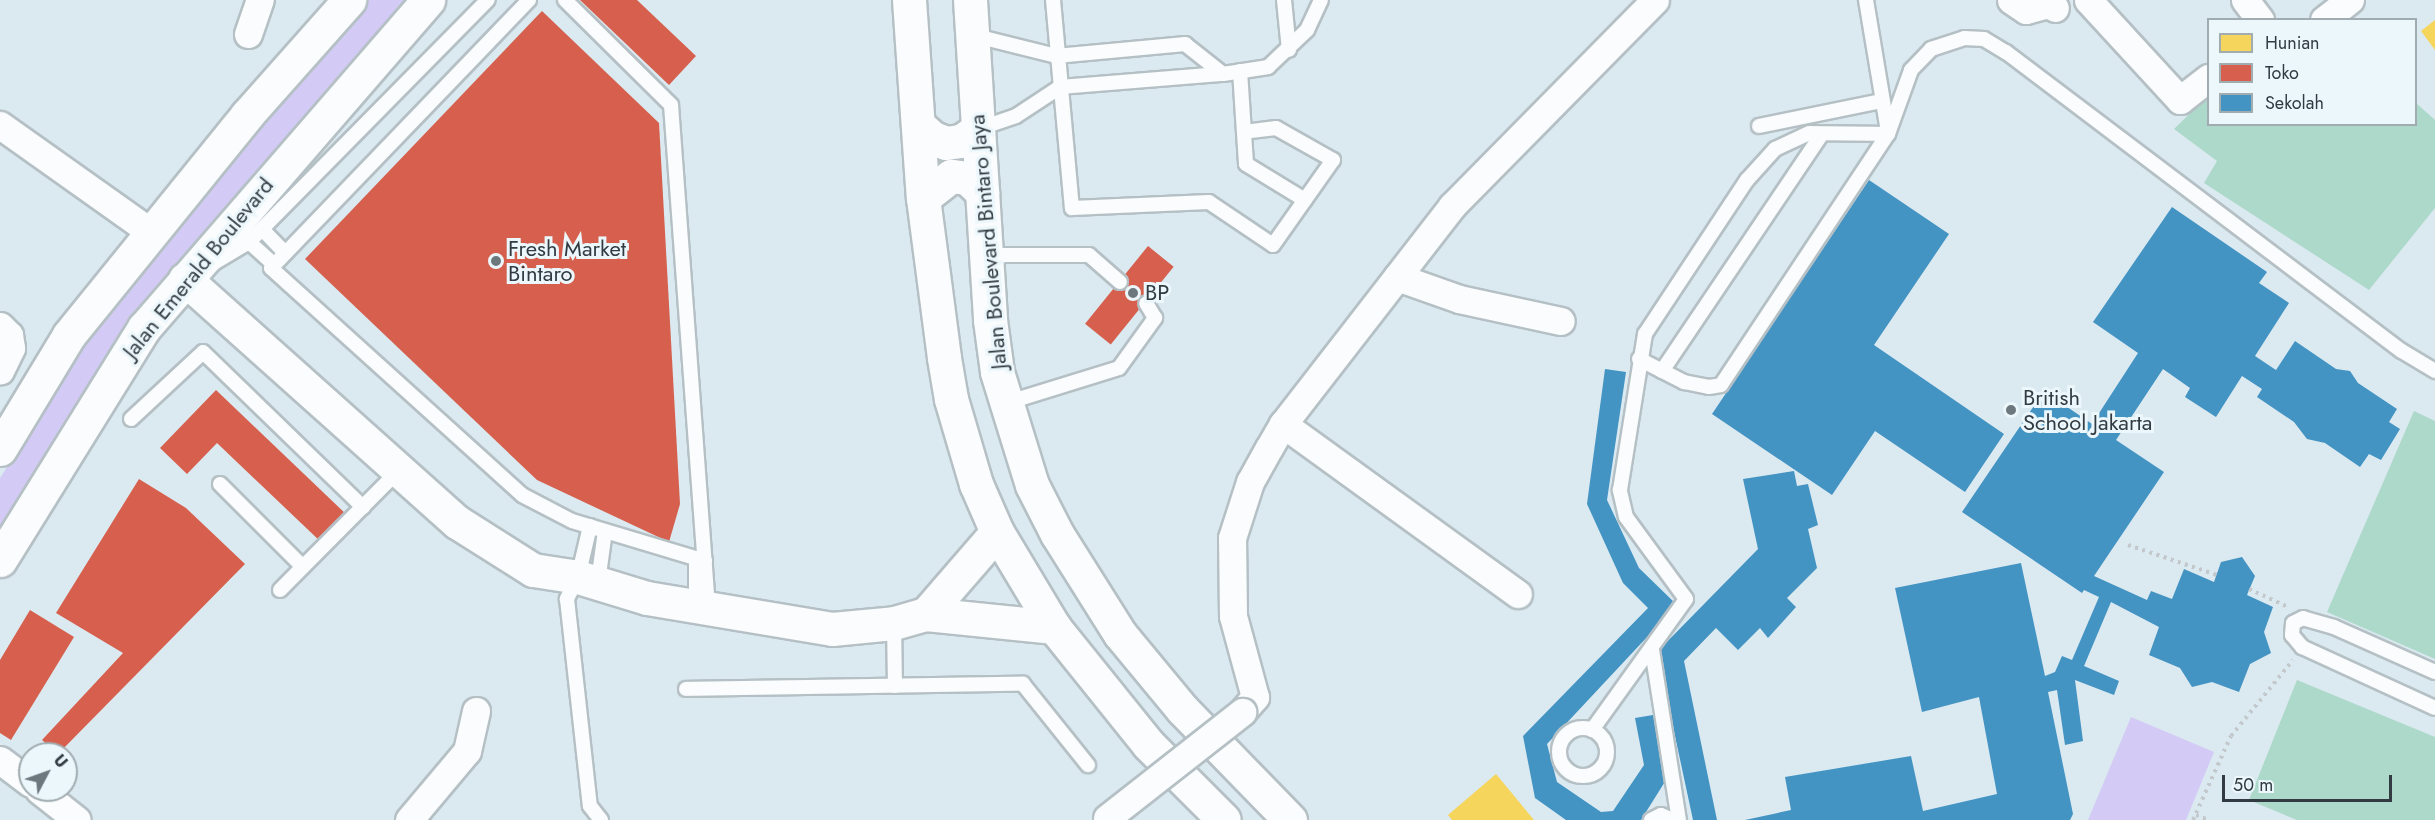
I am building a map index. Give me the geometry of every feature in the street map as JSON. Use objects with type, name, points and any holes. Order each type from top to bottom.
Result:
[{"type":"main road","points":[[0,449],[69,335],[247,115],[349,0]]},
{"type":"main road","points":[[909,0],[923,198],[951,399],[976,484],[997,532],[1054,627],[1148,744],[1224,820]]},
{"type":"main road","name":"Jalan Boulevard Bintaro Jaya","points":[[970,0],[990,320],[1005,403],[1032,485],[1057,534],[1120,634],[1182,709],[1290,820]]},
{"type":"main road","name":"Jalan Emerald Boulevard","points":[[0,560],[109,379],[144,328],[414,3]]},
{"type":"main road","points":[[918,125],[933,138],[946,143],[961,141],[978,129]]},
{"type":"main road","points":[[923,198],[938,182],[951,176],[967,178],[982,192]]},
{"type":"main road","points":[[189,275],[457,522],[533,570],[588,580],[647,598],[832,629],[894,623],[926,614],[1054,627]]},
{"type":"main road","points":[[926,614],[997,532]]},
{"type":"street","points":[[248,34],[260,0]]},
{"type":"street","points":[[1105,819],[1242,712],[1255,697],[1233,616],[1232,538],[1250,482],[1283,424],[1452,206],[1655,0]]},
{"type":"street","points":[[2012,0],[2026,10],[2049,3],[2055,8]]},
{"type":"street","points":[[2088,0],[2180,100],[2207,79]]},
{"type":"street","points":[[2245,0],[2258,18]]},
{"type":"street","points":[[2328,18],[2350,0]]},
{"type":"street","points":[[0,125],[152,233]]},
{"type":"street","points":[[1397,278],[1459,299],[1561,321]]},
{"type":"street","points":[[0,326],[9,335],[11,348],[0,371]]},
{"type":"street","points":[[1283,424],[1518,594]]},
{"type":"street","points":[[409,820],[467,751],[476,711]]},
{"type":"street","points":[[0,760],[18,774]]},
{"type":"street","points":[[54,802],[77,820]]},
{"type":"lane","points":[[189,275],[217,263],[249,242],[488,0]]},
{"type":"lane","points":[[272,263],[530,0]]},
{"type":"lane","points":[[565,0],[671,105],[701,560],[702,607]]},
{"type":"lane","points":[[1053,0],[1056,56],[1072,208],[1209,202],[1273,245],[1333,160],[1276,128],[1244,132]]},
{"type":"lane","points":[[1284,0],[1289,50]]},
{"type":"lane","points":[[978,129],[1016,116],[1060,87],[1223,74],[1268,66],[1289,50],[1307,30],[1320,0]]},
{"type":"lane","points":[[1866,0],[1873,28],[1875,68],[1888,134]]},
{"type":"lane","points":[[972,34],[1056,56],[1185,44],[1223,74]]},
{"type":"lane","points":[[1639,358],[1684,382],[1709,387],[1720,385],[1888,134],[1911,70],[1930,49],[1964,38],[1984,39],[2402,351],[2435,371]]},
{"type":"lane","points":[[1240,71],[1246,164],[1305,200]]},
{"type":"lane","points":[[1759,126],[1882,101]]},
{"type":"lane","points":[[1592,730],[1652,650],[1686,599],[1626,517],[1620,490],[1639,358],[1645,334],[1747,180],[1786,141],[1810,133],[1888,134]]},
{"type":"lane","points":[[1662,371],[1822,134]]},
{"type":"lane","points":[[262,229],[284,252]]},
{"type":"lane","points":[[249,242],[272,263],[271,267],[522,495],[590,526],[701,560]]},
{"type":"lane","points":[[986,255],[1089,255],[1120,282]]},
{"type":"lane","points":[[1005,403],[1114,372],[1155,318],[1146,303]]},
{"type":"lane","points":[[131,419],[203,352],[363,507]]},
{"type":"lane","points":[[280,590],[399,470]]},
{"type":"lane","points":[[220,484],[303,567]]},
{"type":"lane","points":[[588,580],[590,526]]},
{"type":"lane","points":[[601,820],[590,806],[567,599],[588,580],[605,531]]},
{"type":"lane","points":[[2435,672],[2303,618],[2293,623],[2292,635],[2302,647],[2435,708]]},
{"type":"lane","points":[[894,623],[895,686]]},
{"type":"lane","points":[[1652,650],[1680,820]]},
{"type":"lane","points":[[686,689],[1023,684],[1088,765]]},
{"type":"lane","points":[[1651,820],[1661,815],[1673,820]]},
{"type":"path","points":[[2128,545],[2217,575]]},
{"type":"path","points":[[2249,589],[2303,618]]},
{"type":"path","points":[[2193,820],[2231,736],[2302,647]]},
{"type":"path","points":[[2196,815],[2210,820]]},
{"type":"green space","points":[[2207,97],[2207,126],[2417,126],[2417,104],[2435,120],[2435,208],[2369,290],[2204,183],[2217,161],[2174,129]]},
{"type":"green space","points":[[2414,411],[2435,421],[2435,659],[2327,612]]},
{"type":"green space","points":[[2297,680],[2435,737],[2435,820],[2297,820],[2249,800]]},
{"type":"shaded area","points":[[2131,717],[2214,752],[2186,820],[2088,820]]},
{"type":"building: Hunian","points":[[2435,20],[2435,50],[2421,31]]},
{"type":"building: Hunian","points":[[1496,774],[1534,820],[1452,820],[1448,815]]},
{"type":"building: Toko","points":[[580,0],[637,0],[696,56],[669,85]]},
{"type":"building: Toko","points":[[542,11],[659,123],[680,504],[669,542],[537,480],[305,259]]},
{"type":"building: Toko","name":"BP","points":[[1148,246],[1174,267],[1111,344],[1085,324]]},
{"type":"building: Toko","points":[[216,390],[348,516],[322,543],[217,443],[187,474],[160,448]]},
{"type":"building: Toko","points":[[139,479],[186,508],[245,564],[70,742],[44,742],[42,740],[123,653],[56,613]]},
{"type":"building: Toko","points":[[30,610],[74,637],[11,740],[0,733],[0,660]]},
{"type":"building: Sekolah","points":[[1869,180],[1949,234],[1874,345],[2004,434],[1965,492],[1875,431],[1832,495],[1712,414]]},
{"type":"building: Sekolah","points":[[2172,207],[2267,272],[2259,283],[2289,303],[2255,356],[2276,370],[2295,341],[2336,369],[2350,371],[2358,383],[2397,409],[2389,422],[2400,429],[2381,460],[2369,454],[2360,467],[2325,443],[2307,439],[2294,422],[2257,397],[2262,389],[2242,376],[2216,417],[2185,397],[2190,388],[2163,369],[2116,440],[2164,472],[2094,576],[2147,600],[2151,591],[2172,599],[2184,569],[2214,582],[2221,562],[2242,557],[2255,576],[2247,595],[2273,607],[2264,632],[2271,653],[2250,664],[2239,692],[2212,682],[2192,687],[2180,668],[2149,655],[2159,627],[2111,602],[2084,666],[2119,681],[2114,695],[2075,680],[2083,741],[2065,745],[2057,690],[2048,692],[2073,814],[2070,820],[1745,820],[1791,810],[1785,777],[1911,756],[1923,811],[1997,794],[1979,697],[1922,712],[1895,588],[2021,563],[2045,676],[2055,672],[2062,656],[2072,660],[2099,597],[2084,590],[2082,593],[1962,512],[2044,391],[2092,424],[2138,353],[2093,322]]},
{"type":"building: Sekolah","points":[[1605,369],[1626,372],[1607,500],[1639,568],[1677,605],[1547,744],[1557,782],[1601,812],[1613,811],[1644,765],[1635,718],[1659,714],[1671,772],[1641,820],[1566,820],[1535,798],[1523,736],[1648,608],[1623,583],[1587,504]]},
{"type":"building: Sekolah","points":[[1794,471],[1797,486],[1808,484],[1818,525],[1808,529],[1817,568],[1787,598],[1796,607],[1768,638],[1760,628],[1738,650],[1716,628],[1684,661],[1717,820],[1693,820],[1657,652],[1758,549],[1743,479]]},
{"type":"waterway","points":[[0,516],[145,285],[354,41],[399,0]]},
{"type":"place","name":"Fresh Market Bintaro","points":[[496,261]]},
{"type":"place","name":"BP","points":[[1133,293]]},
{"type":"place","name":"British School Jakarta","points":[[2011,410]]}]
